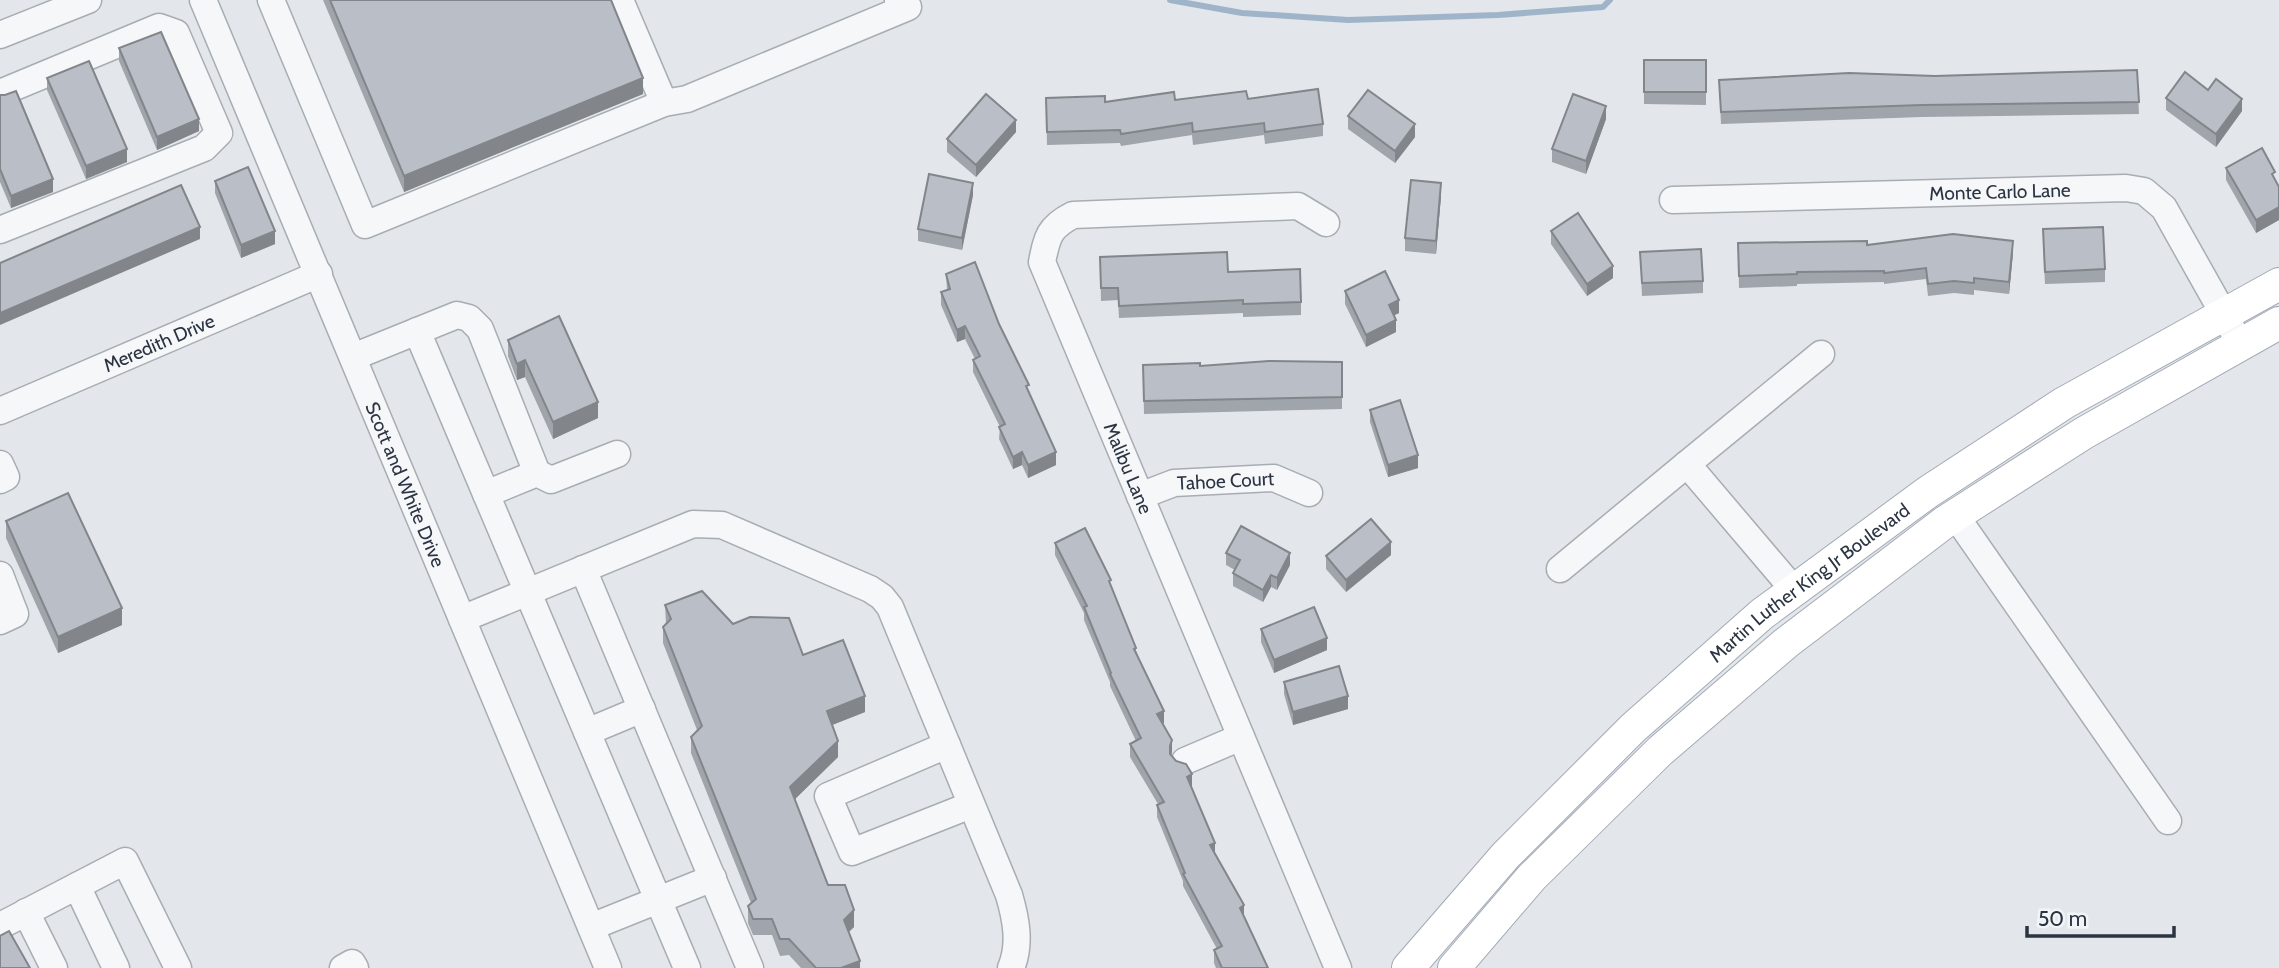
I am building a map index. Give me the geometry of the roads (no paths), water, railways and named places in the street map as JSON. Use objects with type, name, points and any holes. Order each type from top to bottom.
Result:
[{"type":"main road","name":"Martin Luther King Jr Boulevard","points":[[1408,968],[1506,855],[1633,728],[1762,614],[1936,486],[2064,403],[2279,284]]},
{"type":"main road","name":"Martin Luther King Jr Boulevard","points":[[1454,968],[1532,877],[1661,751],[1786,643],[1955,515],[2084,433],[2279,323]]},
{"type":"main road","points":[[1936,486],[1955,515]]},
{"type":"street","points":[[0,35],[88,0]]},
{"type":"street","points":[[271,0],[365,225],[664,103],[687,99],[908,7],[898,0]]},
{"type":"street","points":[[620,0],[664,103]]},
{"type":"street","name":"Scott and White Drive","points":[[213,4],[319,274],[608,968]]},
{"type":"street","points":[[0,93],[159,27],[176,33],[219,133],[204,148],[0,230]]},
{"type":"street","name":"Monte Carlo Lane","points":[[1673,200],[2126,188],[2144,191],[2164,208],[2241,345]]},
{"type":"street","name":"Malibu Lane","points":[[1326,223],[1297,206],[1073,215],[1058,223],[1047,237],[1042,262],[1338,968]]},
{"type":"street","name":"Meredith Drive","points":[[0,411],[319,274]]},
{"type":"street","points":[[354,357],[457,314],[469,318],[480,329],[537,473],[551,480],[617,454]]},
{"type":"street","points":[[417,331],[687,968]]},
{"type":"street","points":[[1560,569],[1821,354]]},
{"type":"street","points":[[0,464],[6,477],[0,480]]},
{"type":"street","points":[[1687,464],[1794,590]]},
{"type":"street","points":[[486,494],[537,473]]},
{"type":"street","name":"Tahoe Court","points":[[1140,496],[1174,483],[1273,478],[1308,493]]},
{"type":"street","points":[[1955,515],[2168,821]]},
{"type":"street","points":[[462,619],[693,524],[706,523],[722,525],[870,589],[890,607],[1015,915],[1017,939],[1011,968]]},
{"type":"street","points":[[583,569],[750,968]]},
{"type":"street","points":[[0,575],[15,614],[0,621]]},
{"type":"street","points":[[587,732],[642,709]]},
{"type":"street","points":[[1185,761],[1241,737]]},
{"type":"street","points":[[947,745],[828,796],[852,852],[971,805]]},
{"type":"street","points":[[0,926],[125,861],[178,968]]},
{"type":"street","points":[[591,927],[713,878]]},
{"type":"street","points":[[77,886],[116,968]]},
{"type":"street","points":[[26,912],[54,968]]},
{"type":"street","points":[[344,968],[352,963],[355,968]]},
{"type":"waterway","points":[[1170,0],[1242,13],[1348,20],[1498,15],[1603,7],[1610,0]]}]
